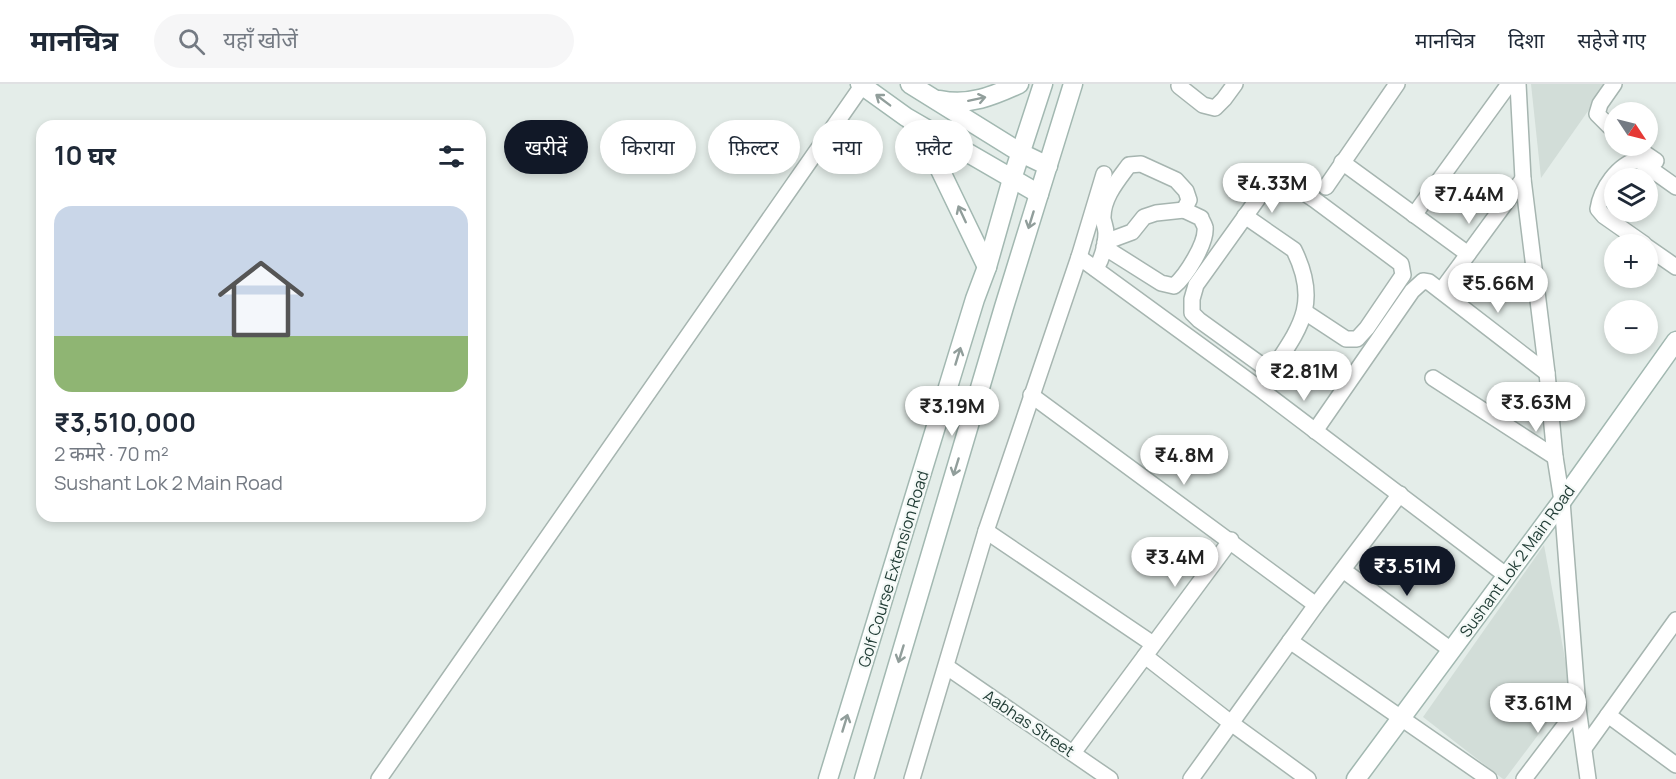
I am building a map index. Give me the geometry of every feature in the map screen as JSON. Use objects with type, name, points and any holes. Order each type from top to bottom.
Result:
[{"type":"main road","points":[[910,84],[1021,153],[1048,166]]},
{"type":"main road","points":[[932,98],[956,103],[977,100],[999,94],[1019,84]]},
{"type":"main road","name":"Golf Course Extension Road","points":[[828,779],[1043,84]]},
{"type":"main road","name":"Golf Course Extension Road","points":[[864,779],[1073,84]]},
{"type":"main road","points":[[861,85],[906,117],[1039,194]]},
{"type":"main road","points":[[906,117],[931,151],[987,267]]},
{"type":"main road","name":"Sushant Lok 2 Main Road","points":[[1356,779],[1562,501],[1676,341]]},
{"type":"street","points":[[1179,86],[1203,105],[1215,108],[1235,84]]},
{"type":"street","points":[[1326,187],[1397,84]]},
{"type":"street","points":[[1414,215],[1509,84]]},
{"type":"street","points":[[1518,84],[1523,178],[1562,501],[1578,708],[1588,779]]},
{"type":"street","points":[[1604,121],[1597,114],[1600,104],[1614,84]]},
{"type":"street","points":[[379,779],[861,85]]},
{"type":"street","points":[[1648,156],[1676,175]]},
{"type":"street","points":[[1629,234],[1599,209],[1600,197],[1622,166],[1638,160],[1676,187]]},
{"type":"street","points":[[1342,162],[1468,254]]},
{"type":"street","points":[[1096,269],[1103,255],[1106,232],[1103,218],[1110,191],[1129,165],[1141,164],[1176,180],[1186,191],[1188,200],[1184,210]]},
{"type":"street","points":[[912,779],[986,531],[1079,257],[1104,174]]},
{"type":"street","points":[[1271,372],[1192,313],[1192,299],[1196,285],[1245,216],[1272,181],[1277,178],[1284,179],[1401,264],[1403,275],[1357,339],[1346,339],[1305,312]]},
{"type":"street","points":[[1441,291],[1523,178]]},
{"type":"street","points":[[1184,210],[1201,218],[1205,226],[1203,242],[1182,279],[1174,286],[1161,283],[1104,244],[1132,232],[1144,217],[1156,213],[1184,210]]},
{"type":"street","points":[[1245,216],[1294,250],[1299,259],[1307,295],[1303,321],[1260,389]]},
{"type":"street","points":[[1658,255],[1676,267]]},
{"type":"street","points":[[1079,257],[1260,389],[1507,576]]},
{"type":"street","points":[[1315,431],[1412,291],[1424,281],[1429,282],[1547,373]]},
{"type":"street","points":[[1433,378],[1555,457]]},
{"type":"street","points":[[1031,395],[1231,540],[1316,605]]},
{"type":"street","points":[[1191,779],[1316,605],[1400,494]]},
{"type":"street","points":[[986,531],[1149,650],[1231,723],[1308,779]]},
{"type":"street","points":[[1073,753],[1231,540]]},
{"type":"street","points":[[1343,570],[1451,650]]},
{"type":"street","points":[[1585,747],[1676,620]]},
{"type":"street","points":[[1290,641],[1489,779]]},
{"type":"street","name":"Aabhas Street","points":[[947,667],[1110,779]]},
{"type":"street","points":[[1524,779],[1578,708]]},
{"type":"street","points":[[1608,715],[1676,765]]},
{"type":"shaded area","points":[[1531,84],[1607,84],[1541,178]]},
{"type":"shaded area","points":[[1544,545],[1571,691],[1503,779],[1423,717]]}]
